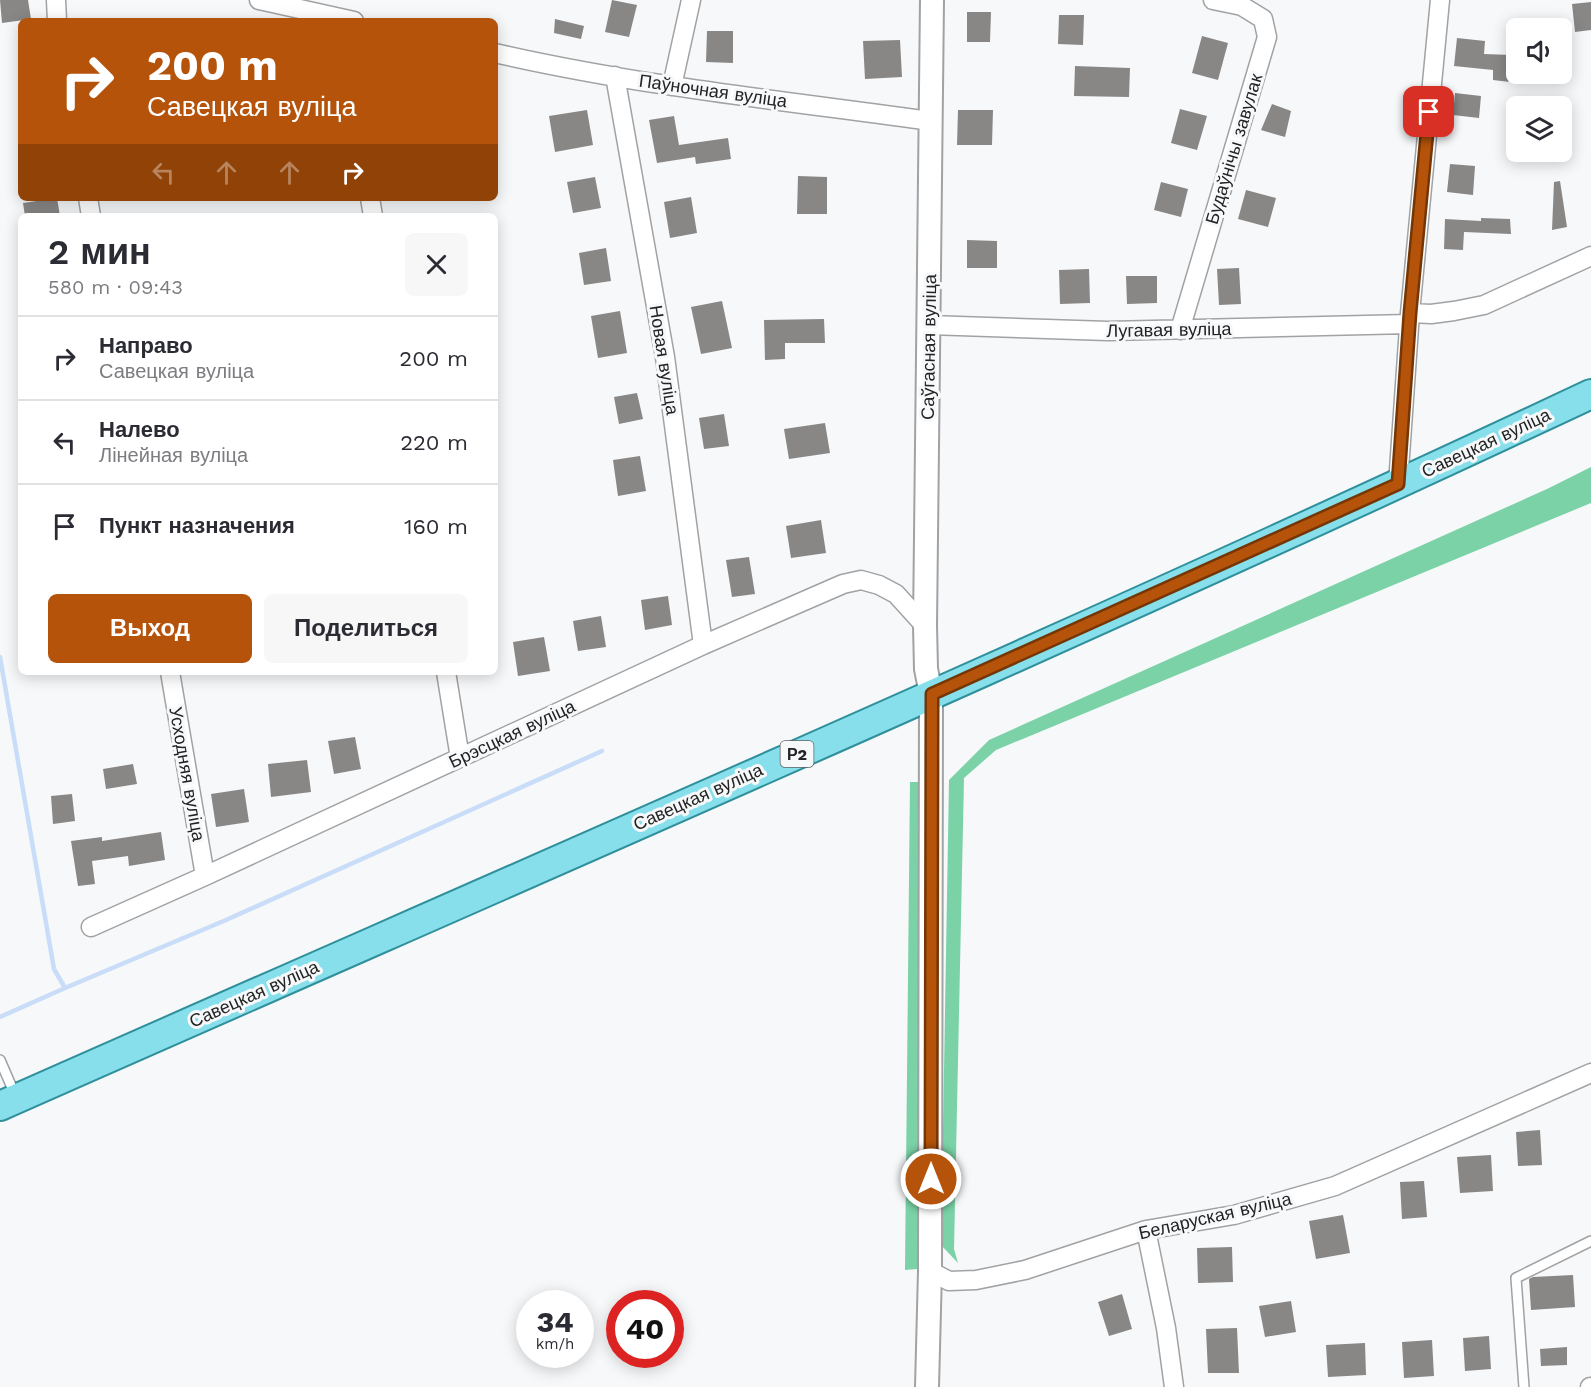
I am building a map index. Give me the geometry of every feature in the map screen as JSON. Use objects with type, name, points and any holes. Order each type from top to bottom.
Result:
[{"type":"main road","name":"Савецкая вуліца","points":[[8,1102],[932,694],[1398,484],[1591,394]]},
{"type":"street","points":[[56,0],[57,18]]},
{"type":"street","points":[[259,0],[345,15]]},
{"type":"street","points":[[672,87],[691,0]]},
{"type":"street","name":"Саўгасная вуліца","points":[[927,1387],[930,1271],[932,694],[926,669],[926,626],[932,0]]},
{"type":"street","name":"Будаўнічы завулак","points":[[1180,330],[1267,37],[1263,19],[1242,6],[1213,0]]},
{"type":"street","points":[[1398,484],[1409,319],[1440,0]]},
{"type":"street","name":"Паўночная вуліца","points":[[498,54],[546,65],[672,87],[931,121]]},
{"type":"street","name":"Новая вуліца","points":[[615,76],[665,357],[703,645]]},
{"type":"street","name":"Лугавая вуліца","points":[[929,325],[1107,332],[1409,319],[1484,305],[1591,256]]},
{"type":"street","name":"Брэсцкая вуліца","points":[[91,927],[703,645],[843,584],[861,580],[879,585],[896,594],[926,626]]},
{"type":"street","name":"Усходняя вуліца","points":[[171,675],[205,876]]},
{"type":"street","points":[[446,675],[460,758]]},
{"type":"street","name":"Беларуская вуліца","points":[[930,1271],[949,1281],[976,1280],[1024,1270],[1146,1230],[1234,1215],[1335,1186],[1591,1073]]},
{"type":"street","points":[[1146,1230],[1166,1328],[1174,1387]]},
{"type":"lane","points":[[0,1060],[8,1102]]},
{"type":"lane","points":[[1524,1387],[1516,1278],[1591,1241]]},
{"type":"green space","points":[[1591,467],[1591,503],[996,750],[964,778],[954,1249],[958,1263],[941,1245],[949,780],[989,740],[1547,489]]},
{"type":"green space","points":[[910,782],[920,782],[923,1224],[917,1269],[905,1270]]},
{"type":"building","points":[[0,0],[28,0],[31,18],[18,18],[18,21],[2,23]]},
{"type":"building","points":[[612,0],[637,5],[629,37],[605,32]]},
{"type":"building","points":[[1591,2],[1591,30],[1575,32],[1572,4]]},
{"type":"building","points":[[967,12],[991,12],[990,42],[967,42]]},
{"type":"building","points":[[1059,15],[1084,15],[1083,45],[1058,44]]},
{"type":"building","points":[[555,19],[584,26],[581,39],[554,33]]},
{"type":"building","points":[[707,31],[733,31],[733,63],[706,62]]},
{"type":"building","points":[[1202,36],[1228,43],[1218,80],[1192,73]]},
{"type":"building","points":[[1457,38],[1485,41],[1484,54],[1506,55],[1506,82],[1493,80],[1493,70],[1454,66]]},
{"type":"building","points":[[900,40],[902,77],[865,79],[863,41]]},
{"type":"building","points":[[1075,66],[1130,68],[1129,97],[1074,96]]},
{"type":"building","points":[[1455,93],[1481,96],[1479,118],[1453,115]]},
{"type":"building","points":[[1272,104],[1291,111],[1285,137],[1261,130]]},
{"type":"building","points":[[1180,109],[1207,116],[1197,150],[1171,143]]},
{"type":"building","points":[[587,110],[593,145],[555,152],[549,116]]},
{"type":"building","points":[[958,110],[993,110],[992,145],[957,145]]},
{"type":"building","points":[[674,116],[679,145],[728,138],[731,159],[696,164],[695,157],[657,163],[649,120]]},
{"type":"building","points":[[1450,164],[1475,166],[1473,195],[1447,192]]},
{"type":"building","points":[[798,176],[827,177],[827,214],[797,214]]},
{"type":"building","points":[[595,177],[601,208],[573,213],[567,182]]},
{"type":"building","points":[[1560,181],[1567,227],[1552,230],[1554,182]]},
{"type":"building","points":[[1161,182],[1188,189],[1181,217],[1154,210]]},
{"type":"building","points":[[1246,190],[1276,198],[1268,227],[1238,219]]},
{"type":"building","points":[[691,197],[697,233],[670,238],[664,202]]},
{"type":"building","points":[[58,201],[60,213],[25,213],[23,203]]},
{"type":"building","points":[[1481,218],[1510,219],[1511,234],[1464,232],[1463,250],[1444,249],[1445,219],[1481,221]]},
{"type":"building","points":[[967,240],[997,241],[997,268],[967,268]]},
{"type":"building","points":[[606,248],[611,281],[584,285],[579,253]]},
{"type":"building","points":[[1239,268],[1241,304],[1219,305],[1217,269]]},
{"type":"building","points":[[1089,269],[1090,303],[1060,304],[1059,270]]},
{"type":"building","points":[[1126,276],[1157,276],[1157,303],[1127,304]]},
{"type":"building","points":[[722,301],[732,348],[701,354],[691,307]]},
{"type":"building","points":[[620,311],[627,353],[598,358],[591,316]]},
{"type":"building","points":[[824,319],[825,343],[785,343],[785,359],[765,360],[764,320]]},
{"type":"building","points":[[637,393],[643,419],[619,424],[614,397]]},
{"type":"building","points":[[724,414],[729,446],[704,449],[699,418]]},
{"type":"building","points":[[825,423],[830,453],[789,459],[784,429]]},
{"type":"building","points":[[640,456],[646,491],[618,496],[613,460]]},
{"type":"building","points":[[821,520],[826,553],[791,558],[786,526]]},
{"type":"building","points":[[749,557],[755,594],[732,597],[726,560]]},
{"type":"building","points":[[668,596],[672,625],[645,630],[641,600]]},
{"type":"building","points":[[601,616],[606,647],[578,651],[573,621]]},
{"type":"building","points":[[544,637],[550,671],[518,676],[513,642]]},
{"type":"building","points":[[355,737],[361,769],[334,774],[328,741]]},
{"type":"building","points":[[307,760],[311,792],[271,797],[268,764]]},
{"type":"building","points":[[133,764],[137,784],[106,789],[103,769]]},
{"type":"building","points":[[244,789],[249,822],[216,827],[211,794]]},
{"type":"building","points":[[72,794],[75,821],[53,824],[51,796]]},
{"type":"building","points":[[161,832],[165,860],[129,866],[128,856],[92,861],[95,884],[78,886],[71,841],[102,837],[102,841]]},
{"type":"building","points":[[1540,1130],[1542,1165],[1518,1166],[1516,1132]]},
{"type":"building","points":[[1491,1155],[1493,1191],[1460,1193],[1457,1157]]},
{"type":"building","points":[[1424,1181],[1427,1217],[1402,1219],[1400,1182]]},
{"type":"building","points":[[1343,1215],[1350,1253],[1316,1259],[1309,1221]]},
{"type":"building","points":[[1232,1247],[1233,1282],[1198,1283],[1197,1248]]},
{"type":"building","points":[[1573,1275],[1575,1307],[1531,1310],[1529,1279]]},
{"type":"building","points":[[1122,1294],[1132,1329],[1109,1336],[1098,1302]]},
{"type":"building","points":[[1291,1301],[1296,1332],[1265,1337],[1259,1306]]},
{"type":"building","points":[[1237,1328],[1239,1373],[1208,1373],[1206,1329]]},
{"type":"building","points":[[1489,1336],[1491,1369],[1465,1371],[1463,1338]]},
{"type":"building","points":[[1432,1340],[1434,1376],[1404,1378],[1402,1342]]},
{"type":"building","points":[[1365,1343],[1366,1375],[1328,1377],[1326,1345]]},
{"type":"building","points":[[1567,1347],[1567,1365],[1541,1366],[1540,1349]]},
{"type":"waterway","points":[[0,657],[54,969],[65,988],[226,920],[602,751]]},
{"type":"waterway","points":[[0,1017],[65,988]]},
{"type":"route","points":[[931,1179],[932,694],[1398,484],[1410,313],[1429,112]]}]
